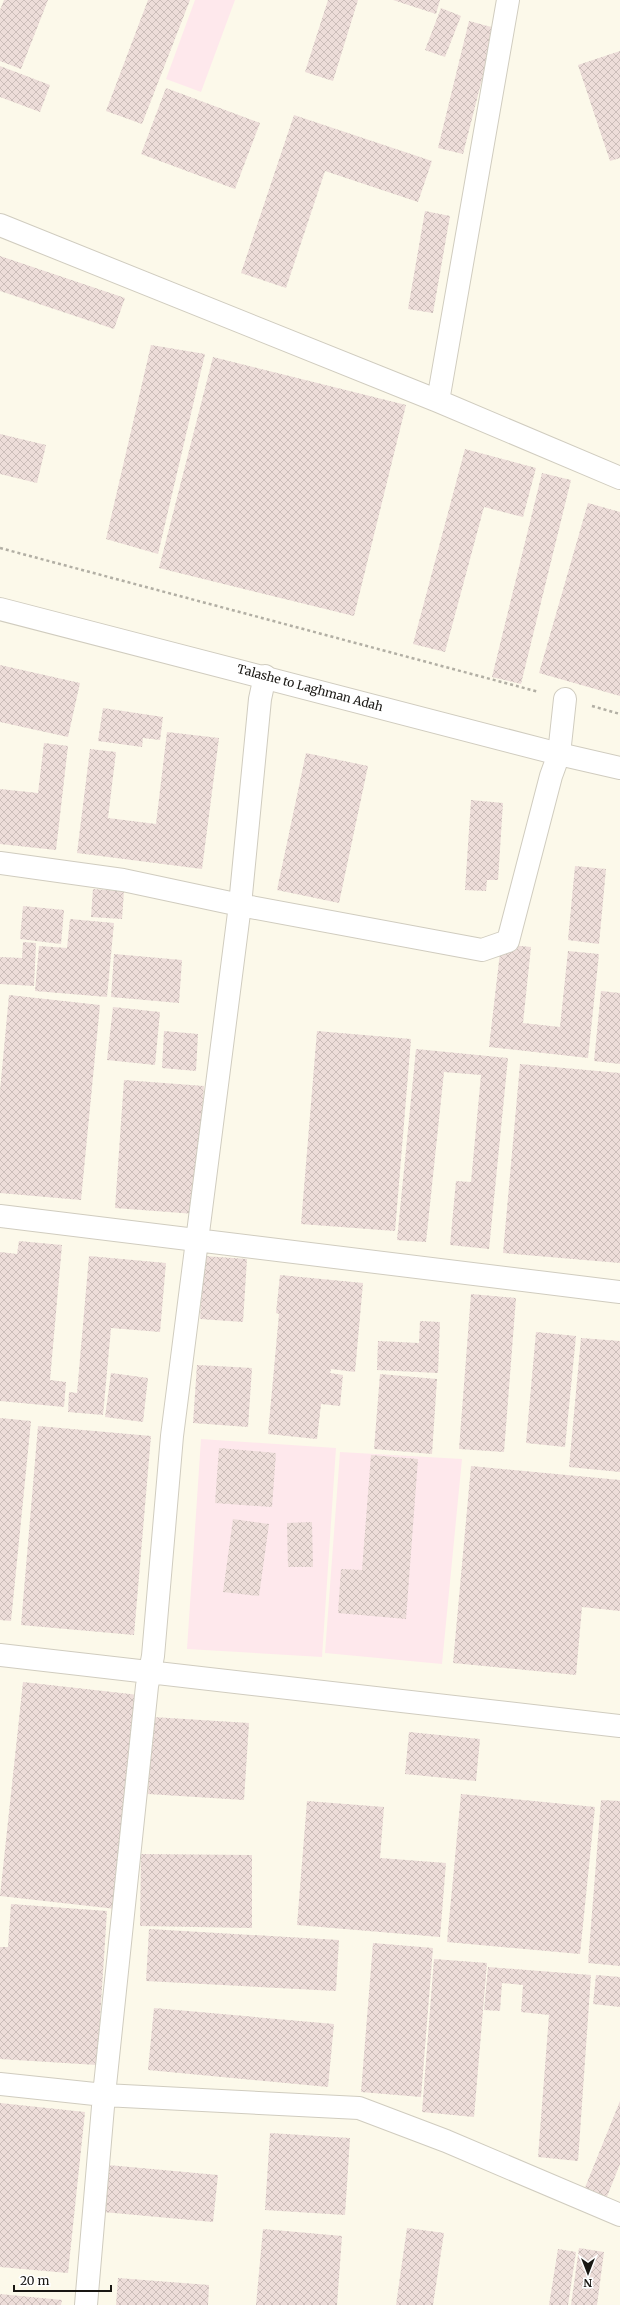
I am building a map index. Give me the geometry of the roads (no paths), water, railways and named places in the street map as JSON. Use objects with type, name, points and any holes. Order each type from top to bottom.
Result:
[{"type":"street","points":[[438,401],[508,0]]},
{"type":"street","points":[[0,225],[438,401],[620,478]]},
{"type":"street","name":"Talashe to Laghman Adah","points":[[0,609],[265,676],[559,754],[620,768]]},
{"type":"street","points":[[86,2305],[104,2095],[150,1671],[153,1656],[172,1436],[240,905],[260,699],[265,676]]},
{"type":"street","points":[[0,863],[123,880],[240,905],[482,950],[508,941],[551,776],[559,754],[564,699]]},
{"type":"street","points":[[0,1216],[620,1292]]},
{"type":"street","points":[[0,1655],[620,1726]]},
{"type":"street","points":[[0,2084],[104,2095],[360,2108],[446,2140],[620,2215]]}]
